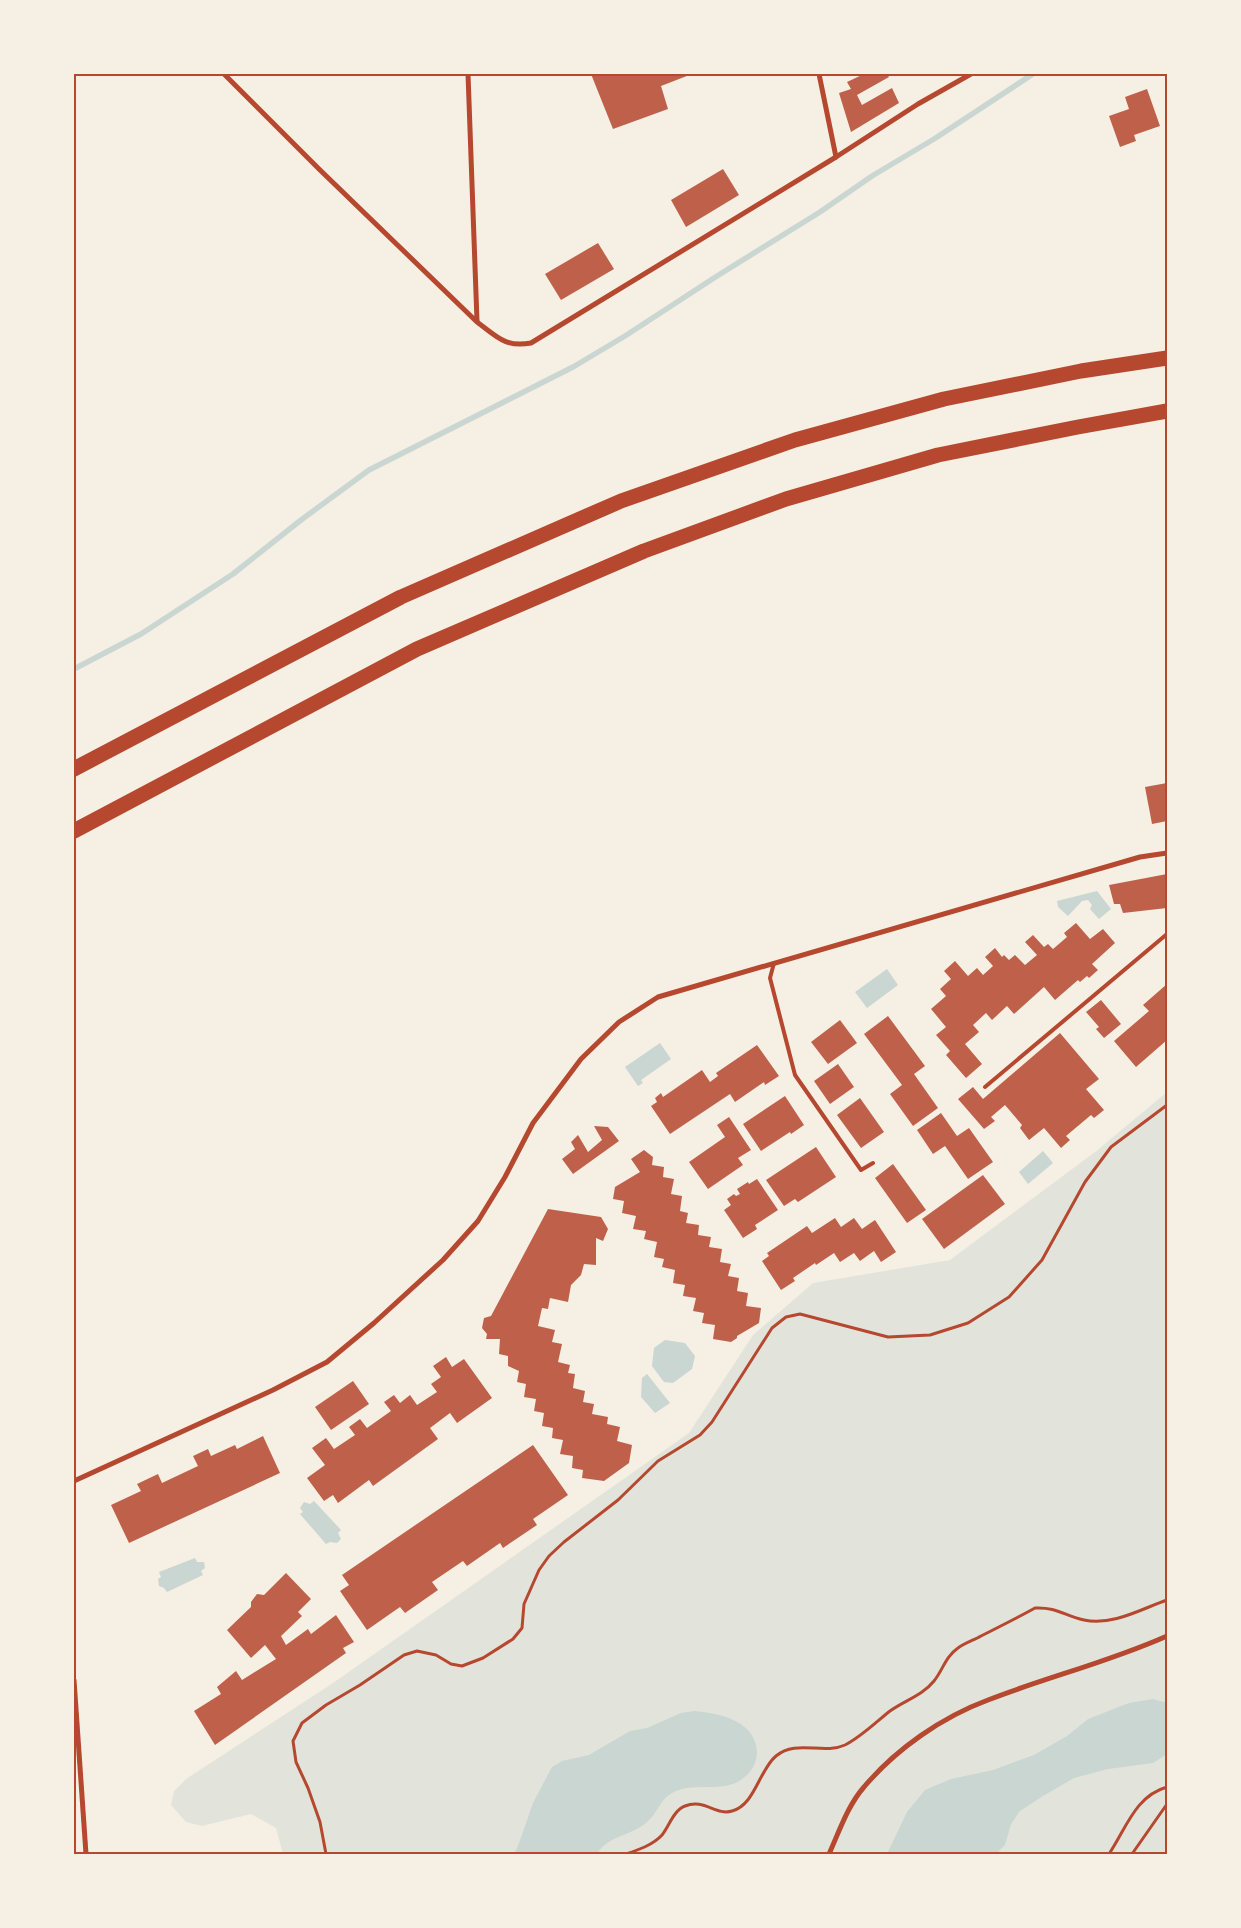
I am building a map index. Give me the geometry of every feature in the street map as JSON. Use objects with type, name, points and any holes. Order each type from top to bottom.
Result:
[{"type":"highway","points":[[74,769],[400,597],[621,501],[795,440],[944,399],[1081,371],[1167,358]]},
{"type":"highway","points":[[74,831],[417,649],[644,550],[786,499],[938,455],[1167,411]]},
{"type":"street","points":[[224,74],[477,322],[503,342],[518,346],[531,343],[836,157],[918,104],[971,74]]},
{"type":"street","points":[[468,74],[477,322]]},
{"type":"street","points":[[819,74],[836,157]]},
{"type":"street","points":[[74,1481],[273,1390],[327,1362],[374,1323],[443,1260],[478,1221],[506,1177],[534,1123],[581,1059],[619,1022],[658,998],[1140,857],[1167,853]]},
{"type":"street","points":[[830,1854],[845,1818],[863,1788],[890,1760],[921,1736],[956,1715],[987,1700],[1114,1657],[1167,1636]]},
{"type":"street","points":[[74,1680],[86,1854]]},
{"type":"lane","points":[[985,1087],[1167,934]]},
{"type":"lane","points":[[774,963],[770,978],[795,1076],[861,1170],[873,1163]]},
{"type":"path","points":[[326,1854],[320,1822],[296,1762],[293,1742],[302,1723],[326,1705],[360,1685],[404,1655],[417,1651],[436,1655],[451,1664],[462,1666],[483,1658],[513,1639],[522,1628],[524,1604],[540,1570],[549,1556],[618,1500],[658,1461],[700,1435],[712,1422],[772,1328],[786,1316],[800,1314],[888,1337],[930,1335],[968,1323],[1009,1297],[1042,1260],[1085,1182],[1111,1147],[1167,1105]]},
{"type":"path","points":[[626,1854],[648,1846],[662,1836],[672,1818],[683,1806],[696,1802],[720,1811],[732,1812],[743,1805],[756,1788],[765,1769],[776,1756],[790,1749],[816,1747],[834,1749],[846,1744],[892,1710],[925,1689],[934,1681],[947,1658],[957,1648],[1035,1608],[1049,1607],[1082,1620],[1099,1622],[1121,1618],[1167,1600]]},
{"type":"path","points":[[1109,1854],[1131,1814],[1141,1801],[1167,1787]]},
{"type":"path","points":[[1132,1854],[1167,1804]]},
{"type":"shaded area","points":[[1097,891],[1111,909],[1099,919],[1090,909],[1092,905],[1088,900],[1082,901],[1068,916],[1058,907],[1057,901]]},
{"type":"shaded area","points":[[887,969],[898,985],[867,1008],[855,992]]},
{"type":"shaded area","points":[[660,1043],[671,1059],[641,1080],[643,1083],[638,1086],[625,1067]]},
{"type":"shaded area","points":[[1167,1092],[1167,1854],[283,1854],[276,1828],[251,1814],[202,1826],[186,1822],[171,1805],[174,1791],[186,1779],[333,1683],[689,1433],[753,1335],[813,1283],[950,1260],[1095,1152]]},
{"type":"shaded area","points":[[1043,1151],[1053,1163],[1028,1184],[1019,1172]]},
{"type":"shaded area","points":[[665,1340],[685,1343],[695,1356],[692,1369],[673,1383],[664,1382],[652,1366],[654,1348]]},
{"type":"shaded area","points":[[647,1374],[670,1403],[655,1413],[641,1397],[642,1378]]},
{"type":"shaded area","points":[[314,1501],[341,1530],[338,1533],[341,1539],[337,1543],[330,1542],[326,1544],[300,1514],[303,1512],[300,1508],[304,1502],[310,1504]]},
{"type":"shaded area","points":[[195,1558],[197,1562],[204,1562],[205,1568],[201,1571],[203,1575],[167,1592],[159,1586],[158,1579],[161,1577],[159,1572]]},
{"type":"shaded area","points":[[1153,1699],[1167,1703],[1167,1754],[1153,1763],[1108,1769],[1074,1778],[1020,1811],[1011,1824],[1005,1845],[996,1854],[887,1854],[907,1812],[925,1790],[951,1779],[993,1770],[1034,1755],[1067,1736],[1088,1719],[1129,1703]]},
{"type":"shaded area","points":[[694,1711],[715,1714],[735,1721],[744,1726],[751,1734],[757,1754],[756,1761],[745,1777],[734,1784],[725,1786],[678,1790],[669,1795],[660,1804],[653,1816],[641,1827],[607,1843],[597,1854],[514,1854],[533,1803],[552,1767],[562,1761],[589,1755],[630,1731],[647,1728],[681,1713]]},
{"type":"building","points":[[591,74],[692,74],[661,86],[668,109],[613,129]]},
{"type":"building","points":[[864,74],[887,74],[889,77],[857,95],[862,105],[892,88],[899,103],[851,132],[839,93],[851,89],[847,82]]},
{"type":"building","points":[[1147,89],[1160,126],[1134,135],[1136,141],[1120,147],[1109,116],[1129,109],[1125,97]]},
{"type":"building","points":[[723,169],[739,195],[686,227],[671,200]]},
{"type":"building","points":[[598,243],[614,269],[561,300],[545,274]]},
{"type":"building","points":[[1167,783],[1167,821],[1152,824],[1145,787]]},
{"type":"building","points":[[1167,874],[1167,908],[1123,913],[1120,904],[1114,904],[1109,885]]},
{"type":"building","points":[[1076,923],[1090,939],[1103,929],[1115,943],[1092,964],[1098,970],[1089,978],[1087,976],[1080,982],[1078,980],[1055,1000],[1044,987],[1014,1014],[1007,1006],[992,1020],[986,1013],[973,1025],[979,1032],[965,1044],[982,1064],[966,1078],[946,1055],[950,1051],[936,1035],[946,1027],[931,1009],[946,996],[940,989],[951,979],[944,971],[955,961],[968,976],[977,968],[983,975],[993,966],[985,957],[995,948],[1002,957],[1004,955],[1009,960],[1015,955],[1025,965],[1037,955],[1025,942],[1033,935],[1044,947],[1048,944],[1053,949],[1067,937],[1064,933]]},
{"type":"building","points":[[1167,984],[1167,1040],[1136,1067],[1114,1041],[1149,1011],[1143,1005]]},
{"type":"building","points":[[1101,1000],[1121,1024],[1104,1038],[1096,1029],[1099,1027],[1086,1012]]},
{"type":"building","points":[[888,1016],[925,1066],[914,1074],[938,1108],[913,1126],[890,1094],[902,1085],[864,1034]]},
{"type":"building","points":[[840,1020],[857,1043],[828,1064],[811,1042]]},
{"type":"building","points":[[1060,1033],[1099,1079],[1086,1089],[1104,1110],[1094,1118],[1091,1115],[1066,1136],[1070,1140],[1061,1148],[1044,1128],[1029,1140],[1020,1128],[1022,1125],[1005,1105],[991,1117],[995,1121],[984,1129],[958,1099],[973,1087],[983,1099]]},
{"type":"building","points":[[757,1045],[779,1076],[765,1085],[764,1082],[735,1102],[730,1094],[670,1134],[651,1106],[657,1102],[655,1098],[661,1093],[663,1097],[702,1070],[710,1082],[718,1076],[716,1073]]},
{"type":"building","points":[[838,1064],[854,1087],[830,1104],[814,1081]]},
{"type":"building","points":[[785,1096],[804,1125],[761,1151],[743,1124]]},
{"type":"building","points":[[860,1098],[884,1132],[861,1148],[837,1115]]},
{"type":"building","points":[[941,1113],[957,1136],[969,1128],[993,1162],[968,1179],[945,1146],[933,1154],[917,1130]]},
{"type":"building","points":[[729,1117],[751,1150],[738,1158],[743,1165],[708,1189],[689,1162],[725,1137],[717,1125]]},
{"type":"building","points":[[594,1126],[608,1127],[619,1141],[573,1174],[562,1159],[575,1149],[571,1142],[578,1135],[588,1152],[602,1140]]},
{"type":"building","points":[[816,1147],[836,1177],[798,1202],[795,1199],[784,1206],[766,1180]]},
{"type":"building","points":[[644,1150],[653,1157],[652,1165],[664,1167],[663,1177],[674,1179],[671,1194],[682,1196],[680,1211],[688,1213],[686,1223],[699,1225],[698,1235],[711,1237],[709,1247],[722,1249],[720,1262],[731,1264],[728,1276],[739,1278],[737,1291],[748,1293],[746,1306],[761,1308],[759,1323],[737,1336],[731,1342],[713,1339],[715,1325],[702,1323],[704,1313],[693,1311],[696,1298],[683,1296],[685,1285],[673,1283],[675,1270],[662,1267],[664,1259],[654,1257],[657,1242],[644,1239],[646,1231],[633,1229],[636,1216],[622,1213],[624,1201],[613,1199],[615,1187],[640,1172],[631,1159]]},
{"type":"building","points":[[893,1164],[926,1210],[907,1223],[875,1178]]},
{"type":"building","points":[[983,1175],[1005,1204],[944,1249],[922,1219]]},
{"type":"building","points":[[757,1179],[778,1210],[755,1225],[757,1229],[743,1238],[724,1210],[731,1205],[727,1199],[734,1194],[736,1196],[740,1194],[737,1189]]},
{"type":"building","points":[[548,1209],[601,1217],[608,1229],[603,1241],[596,1238],[596,1265],[584,1264],[581,1275],[571,1285],[568,1302],[550,1298],[548,1309],[542,1308],[538,1326],[555,1330],[552,1342],[562,1344],[558,1362],[570,1365],[568,1373],[575,1374],[573,1388],[585,1391],[583,1402],[594,1404],[592,1414],[608,1417],[607,1424],[620,1427],[617,1441],[632,1445],[629,1463],[604,1481],[582,1478],[583,1470],[572,1468],[573,1456],[560,1454],[563,1440],[552,1438],[553,1428],[542,1426],[544,1413],[534,1411],[536,1399],[524,1397],[526,1384],[517,1382],[519,1371],[508,1366],[508,1356],[499,1354],[500,1339],[486,1339],[487,1334],[482,1328],[484,1318],[491,1316]]},
{"type":"building","points":[[835,1218],[841,1227],[854,1218],[862,1229],[875,1220],[896,1252],[881,1262],[874,1251],[860,1261],[854,1253],[840,1262],[834,1253],[793,1278],[795,1281],[781,1290],[762,1261],[769,1256],[767,1253],[807,1226],[812,1233]]},
{"type":"building","points":[[446,1357],[452,1367],[464,1359],[492,1398],[457,1423],[450,1413],[430,1428],[438,1439],[373,1486],[369,1480],[338,1503],[333,1495],[324,1501],[307,1478],[325,1465],[312,1448],[326,1438],[334,1449],[355,1435],[349,1427],[360,1419],[367,1428],[391,1411],[384,1402],[394,1395],[400,1403],[410,1395],[417,1405],[437,1392],[431,1384],[441,1377],[433,1366]]},
{"type":"building","points":[[353,1381],[369,1404],[331,1430],[315,1407]]},
{"type":"building","points":[[263,1436],[280,1473],[129,1543],[111,1505],[141,1491],[137,1484],[158,1474],[162,1483],[198,1466],[193,1456],[208,1449],[211,1456],[235,1445],[237,1449]]},
{"type":"building","points":[[533,1445],[568,1495],[533,1519],[537,1525],[503,1548],[500,1543],[467,1566],[463,1561],[432,1582],[438,1590],[405,1613],[400,1607],[367,1630],[340,1591],[349,1585],[342,1575]]},
{"type":"building","points":[[286,1573],[311,1599],[298,1612],[302,1616],[281,1636],[286,1645],[308,1629],[311,1634],[336,1615],[354,1642],[343,1648],[346,1653],[215,1745],[194,1711],[221,1694],[217,1687],[236,1671],[242,1680],[276,1659],[265,1645],[251,1658],[227,1630],[251,1607],[251,1602],[257,1594],[264,1595]]},
{"type":"waterway","points":[[74,669],[141,634],[233,574],[301,520],[369,470],[573,367],[625,336],[1033,74]]}]
